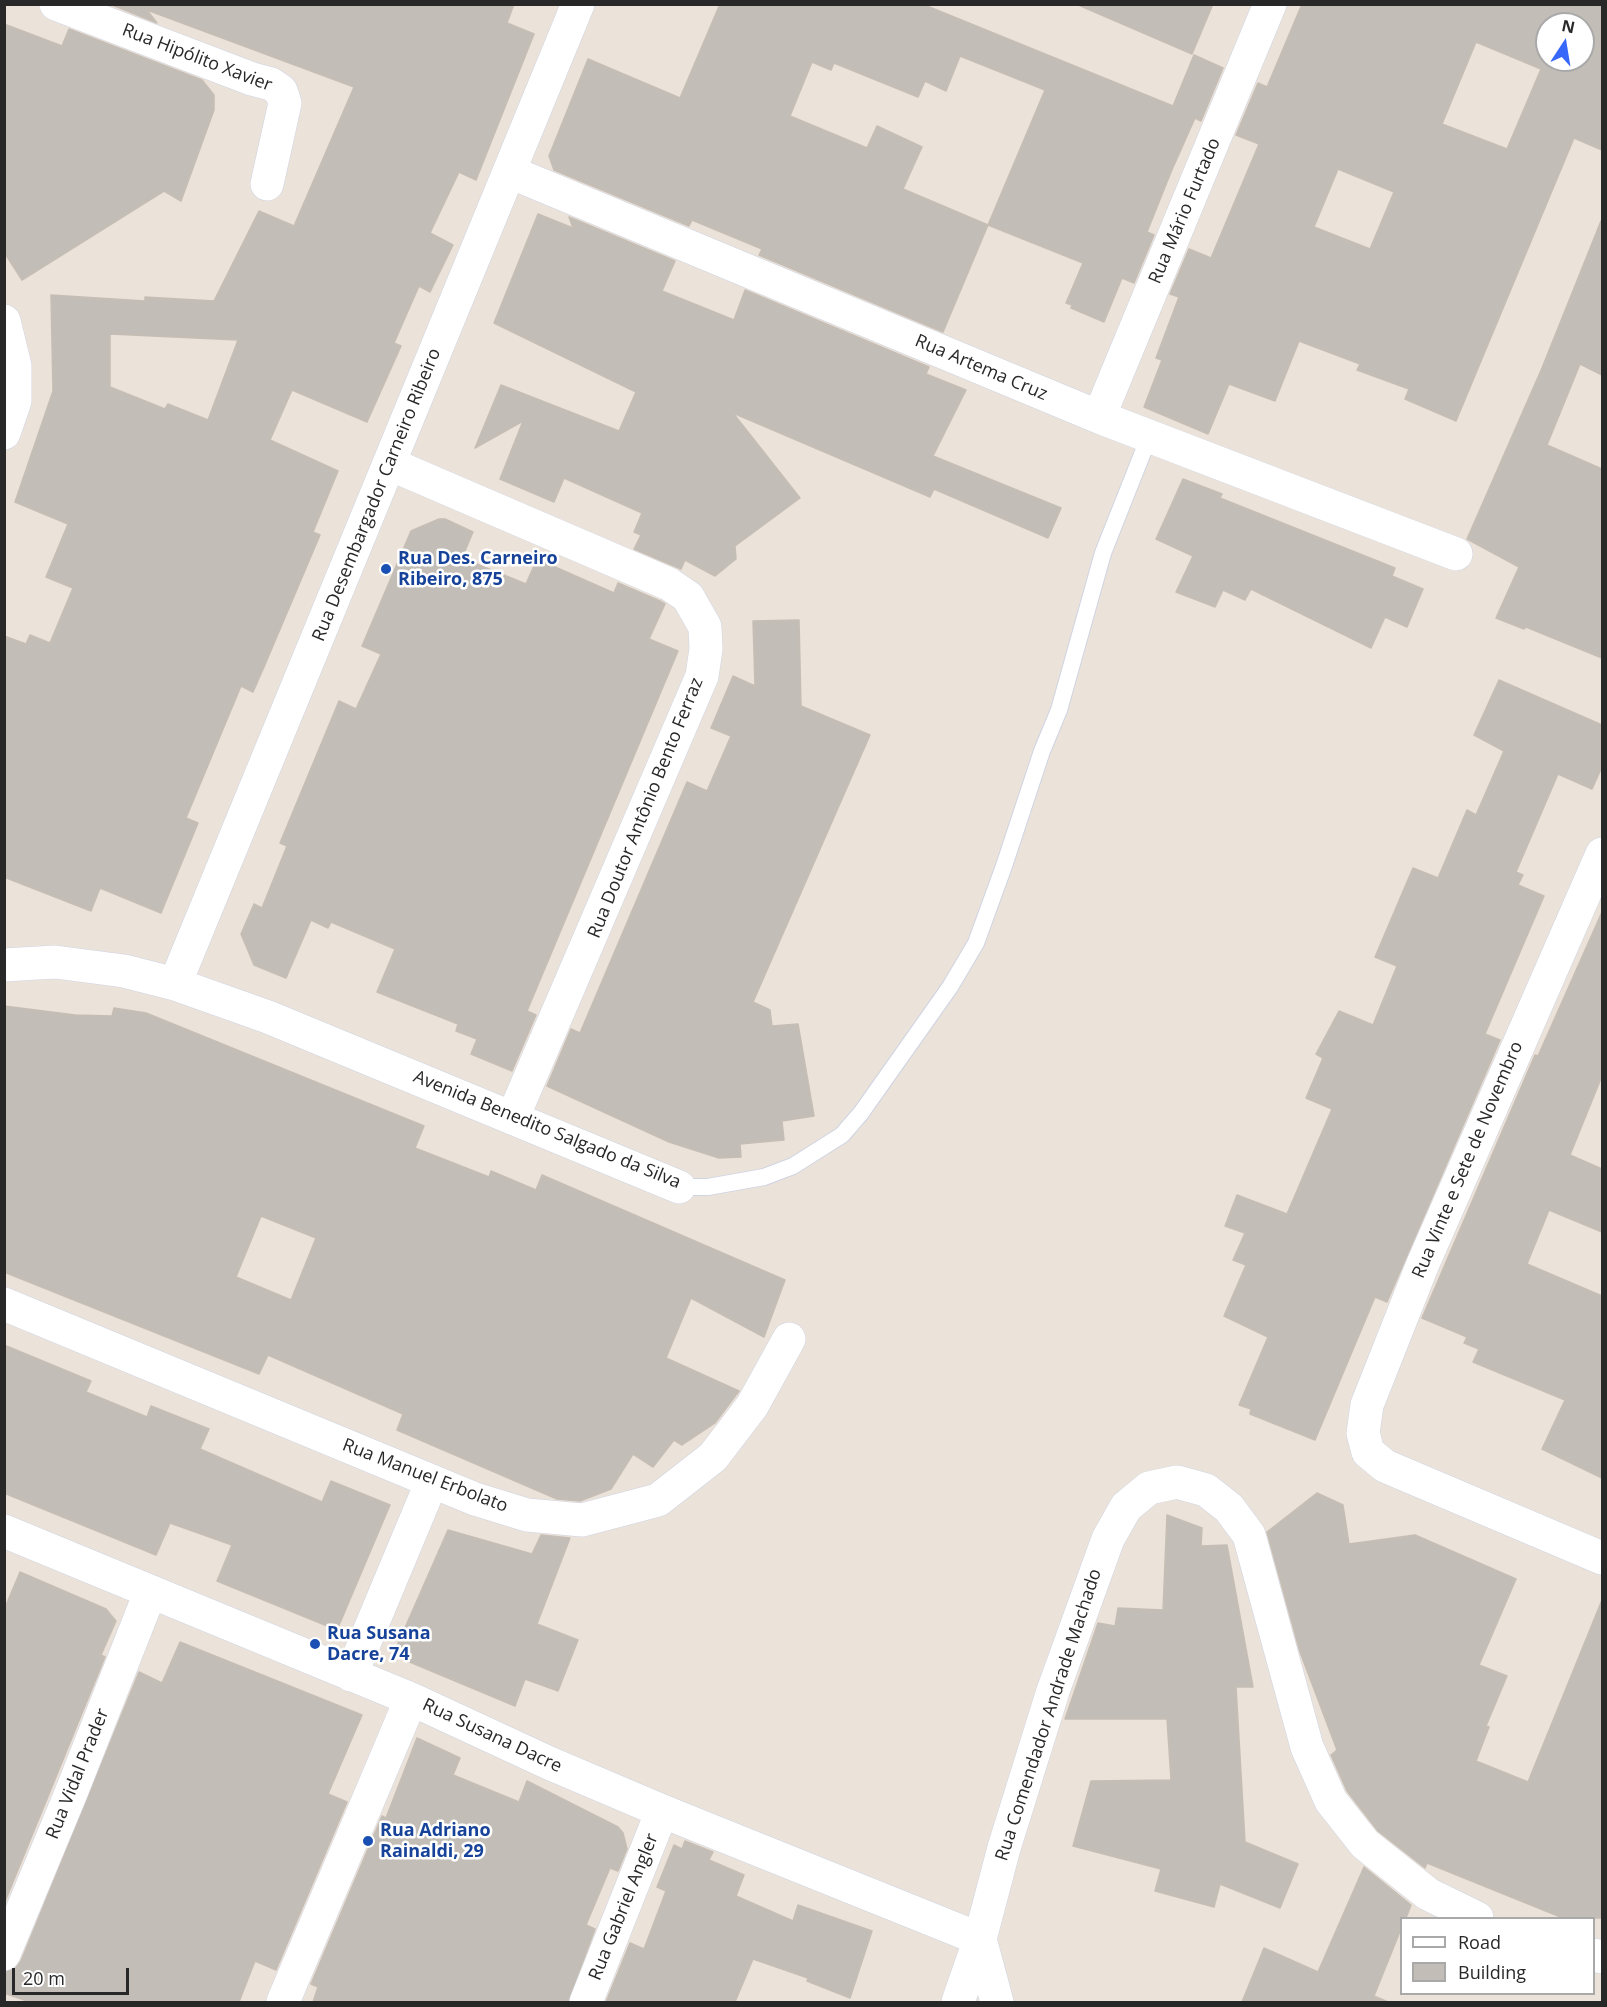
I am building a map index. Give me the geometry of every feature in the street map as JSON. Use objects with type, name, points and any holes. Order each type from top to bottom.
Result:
[{"type":"street","name":"Rua Hipólito Xavier","points":[[56,4],[252,79],[272,84],[281,91],[285,103],[267,184]]},
{"type":"street","name":"Rua Desembargador Carneiro Ribeiro","points":[[175,984],[578,4]]},
{"type":"street","name":"Rua Mário Furtado","points":[[1099,417],[1270,4]]},
{"type":"street","name":"Rua Artema Cruz","points":[[510,172],[1099,417],[1456,554]]},
{"type":"street","points":[[4,321],[15,366],[15,401],[4,433]]},
{"type":"street","name":"Rua Doutor Antônio Bento Ferraz","points":[[390,464],[669,584],[688,597],[705,627],[706,649],[702,676],[513,1118]]},
{"type":"street","name":"Rua Vinte e Sete de Novembro","points":[[1602,854],[1426,1255],[1367,1405],[1363,1433],[1368,1452],[1385,1466],[1602,1558]]},
{"type":"street","name":"Avenida Benedito Salgado da Silva","points":[[5,965],[55,962],[124,972],[175,984],[268,1017],[679,1187]]},
{"type":"street","name":"Rua Manuel Erbolato","points":[[4,1304],[474,1499],[527,1515],[582,1520],[658,1500],[713,1457],[752,1407],[789,1339]]},
{"type":"street","points":[[351,1675],[432,1481]]},
{"type":"street","name":"Rua Comendador Andrade Machado","points":[[958,2002],[980,1939],[1004,1848],[1053,1691],[1108,1539],[1126,1507],[1149,1488],[1178,1482],[1206,1490],[1229,1508],[1249,1535],[1263,1579],[1307,1747],[1331,1801],[1365,1844],[1428,1894],[1475,1917]]},
{"type":"street","name":"Rua Susana Dacre","points":[[4,1531],[411,1699],[549,1763],[662,1811],[980,1939]]},
{"type":"street","name":"Rua Vidal Prader","points":[[4,1954],[150,1593]]},
{"type":"street","points":[[283,2002],[411,1699]]},
{"type":"street","name":"Rua Gabriel Angler","points":[[586,2002],[662,1811]]},
{"type":"street","points":[[980,1939],[997,2002]]},
{"type":"lane","name":"Avenida Benedito Salgado da Silva","points":[[679,1187],[708,1187],[764,1177],[793,1166],[842,1135],[861,1113],[950,987],[976,943],[1059,710],[1103,553],[1149,437]]},
{"type":"building","points":[[110,4],[514,4],[507,23],[534,34],[476,180],[459,172],[430,233],[453,245],[430,292],[419,286],[394,343],[401,346],[367,422],[292,390],[270,440],[338,471],[313,532],[320,535],[264,667],[253,692],[241,686],[186,818],[198,823],[161,913],[100,888],[91,911],[4,877],[4,636],[26,644],[30,635],[50,643],[73,588],[46,577],[68,524],[15,502],[53,391],[51,295],[145,301],[145,297],[214,301],[259,211],[294,226],[354,87],[147,10],[157,23]],"holes":[[[110,334],[238,340],[208,420],[168,404],[165,409],[110,387]]]},
{"type":"building","points":[[720,4],[922,4],[1173,106],[1194,55],[1223,68],[1201,121],[1195,118],[1171,172],[1147,232],[1154,235],[1134,283],[1122,278],[1104,322],[1071,308],[1072,305],[1066,303],[1083,263],[988,225],[943,332],[759,255],[762,249],[692,220],[689,226],[554,170],[549,156],[588,59],[680,98]],"holes":[[[960,56],[1045,90],[988,225],[903,189],[922,147],[877,126],[867,148],[790,116],[812,62],[831,70],[834,63],[918,97],[925,81],[946,91]]]},
{"type":"building","points":[[1076,4],[1213,4],[1192,54]]},
{"type":"building","points":[[1302,4],[1602,4],[1602,150],[1574,138],[1456,421],[1405,399],[1409,389],[1357,370],[1360,364],[1299,341],[1275,401],[1229,384],[1208,434],[1144,407],[1162,360],[1156,358],[1179,297],[1170,294],[1189,249],[1211,258],[1259,144],[1236,135],[1258,83],[1267,87]],"holes":[[[1535,12],[1595,12],[1595,72],[1540,72],[1507,149],[1442,124],[1476,42],[1535,67]],[[1338,169],[1394,192],[1370,249],[1314,227]]]},
{"type":"building","points":[[4,24],[62,46],[69,29],[202,80],[214,95],[214,110],[181,201],[164,191],[22,280],[4,252]]},
{"type":"building","points":[[538,214],[573,228],[569,217],[675,261],[662,291],[734,320],[745,290],[929,367],[926,374],[966,390],[933,456],[1061,508],[1048,538],[934,489],[930,497],[733,413],[800,498],[735,546],[736,559],[715,576],[685,560],[681,569],[634,549],[641,535],[634,532],[642,513],[564,478],[554,502],[500,479],[523,421],[475,448],[501,385],[619,431],[636,392],[494,323]]},
{"type":"building","points":[[1601,221],[1602,375],[1580,364],[1547,445],[1602,469],[1602,658],[1526,627],[1524,629],[1496,618],[1519,567],[1467,539],[1542,368]]},
{"type":"building","points":[[1183,479],[1222,494],[1220,498],[1395,568],[1392,576],[1423,589],[1407,627],[1385,617],[1371,648],[1251,589],[1245,600],[1223,590],[1215,607],[1176,592],[1193,556],[1156,539]]},
{"type":"building","points":[[439,519],[445,519],[473,532],[462,558],[526,584],[537,559],[614,593],[618,583],[660,601],[665,604],[649,639],[678,651],[527,1011],[536,1015],[512,1071],[471,1054],[477,1039],[456,1031],[458,1024],[377,992],[395,949],[331,922],[328,928],[311,920],[286,978],[254,965],[241,934],[254,904],[262,908],[287,846],[280,843],[339,701],[356,709],[381,654],[362,646],[411,531]]},
{"type":"building","points":[[799,620],[801,706],[870,735],[753,1002],[770,1010],[772,1026],[798,1024],[814,1116],[782,1121],[784,1140],[740,1144],[741,1157],[719,1158],[669,1142],[547,1086],[571,1029],[580,1033],[687,782],[707,791],[731,736],[711,728],[733,676],[755,686],[753,621]]},
{"type":"building","points":[[1499,680],[1602,725],[1602,767],[1592,789],[1558,774],[1516,872],[1523,875],[1518,885],[1544,896],[1485,1034],[1500,1040],[1387,1302],[1375,1297],[1315,1440],[1250,1414],[1251,1409],[1239,1405],[1268,1337],[1224,1316],[1246,1265],[1233,1260],[1245,1233],[1225,1226],[1237,1195],[1287,1214],[1332,1109],[1306,1098],[1323,1058],[1316,1054],[1339,1011],[1373,1025],[1397,966],[1375,957],[1413,868],[1438,878],[1467,810],[1476,815],[1504,751],[1474,735]]},
{"type":"building","points":[[1602,912],[1602,1076],[1570,1155],[1602,1169],[1602,1232],[1549,1210],[1527,1264],[1602,1296],[1602,1478],[1542,1449],[1565,1400],[1473,1362],[1479,1349],[1464,1343],[1467,1337],[1422,1318],[1535,1055],[1538,1056]]},
{"type":"building","points":[[4,1006],[75,1015],[112,1016],[114,1008],[146,1013],[424,1126],[415,1148],[489,1177],[491,1171],[536,1190],[542,1175],[785,1280],[764,1337],[691,1298],[666,1358],[739,1391],[715,1423],[682,1445],[674,1440],[653,1467],[633,1454],[611,1489],[580,1501],[557,1499],[397,1430],[403,1414],[268,1355],[259,1374],[4,1272]],"holes":[[[261,1216],[316,1238],[291,1300],[236,1277]]]},
{"type":"building","points":[[4,1345],[91,1381],[86,1392],[147,1417],[151,1406],[209,1429],[200,1449],[322,1502],[331,1481],[390,1505],[337,1630],[217,1581],[232,1545],[170,1523],[156,1555],[4,1493]]},
{"type":"building","points":[[1317,1493],[1343,1505],[1349,1544],[1415,1535],[1516,1579],[1479,1665],[1507,1676],[1486,1726],[1489,1727],[1476,1761],[1528,1782],[1602,1600],[1602,1918],[1561,1917],[1427,1863],[1425,1868],[1378,1831],[1347,1791],[1331,1755],[1337,1750],[1300,1652],[1267,1532]]},
{"type":"building","points":[[1167,1515],[1202,1528],[1201,1546],[1227,1545],[1253,1687],[1236,1687],[1245,1842],[1298,1864],[1280,1908],[1220,1884],[1214,1907],[1155,1891],[1161,1869],[1073,1846],[1091,1781],[1171,1780],[1167,1719],[1065,1719],[1098,1623],[1115,1626],[1118,1608],[1163,1610]]},
{"type":"building","points":[[448,1530],[532,1554],[541,1535],[570,1538],[537,1624],[578,1640],[558,1691],[525,1679],[515,1706],[393,1655]]},
{"type":"building","points":[[20,1572],[106,1609],[116,1621],[101,1655],[105,1657],[4,1904],[4,1610]]},
{"type":"building","points":[[180,1642],[362,1715],[328,1794],[347,1802],[276,1970],[255,1961],[239,2002],[30,2002],[4,1993],[4,1972],[15,1969],[21,1961],[139,1672],[162,1683]]},
{"type":"building","points":[[417,1738],[460,1758],[453,1775],[519,1802],[527,1781],[618,1827],[623,1833],[627,1849],[618,1871],[610,1868],[586,1925],[595,1929],[568,2002],[313,2002],[318,1987],[311,1984],[382,1816],[386,1818]]},
{"type":"building","points":[[685,1841],[713,1852],[709,1860],[744,1875],[736,1896],[793,1921],[798,1905],[872,1931],[850,1998],[807,1981],[808,1978],[753,1959],[735,2002],[606,2002],[630,1943],[644,1949],[666,1891],[657,1887],[674,1845],[682,1849]]},
{"type":"building","points":[[1364,1867],[1411,1905],[1406,1917],[1400,1917],[1400,1931],[1374,1996],[1388,2002],[1242,2002],[1264,1948],[1318,1972]]},
{"type":"place","name":"Rua Des. Carneiro Ribeiro, 875","points":[[386,569]]},
{"type":"place","name":"Rua Susana Dacre, 74","points":[[315,1644]]},
{"type":"place","name":"Rua Adriano Rainaldi, 29","points":[[368,1841]]}]
